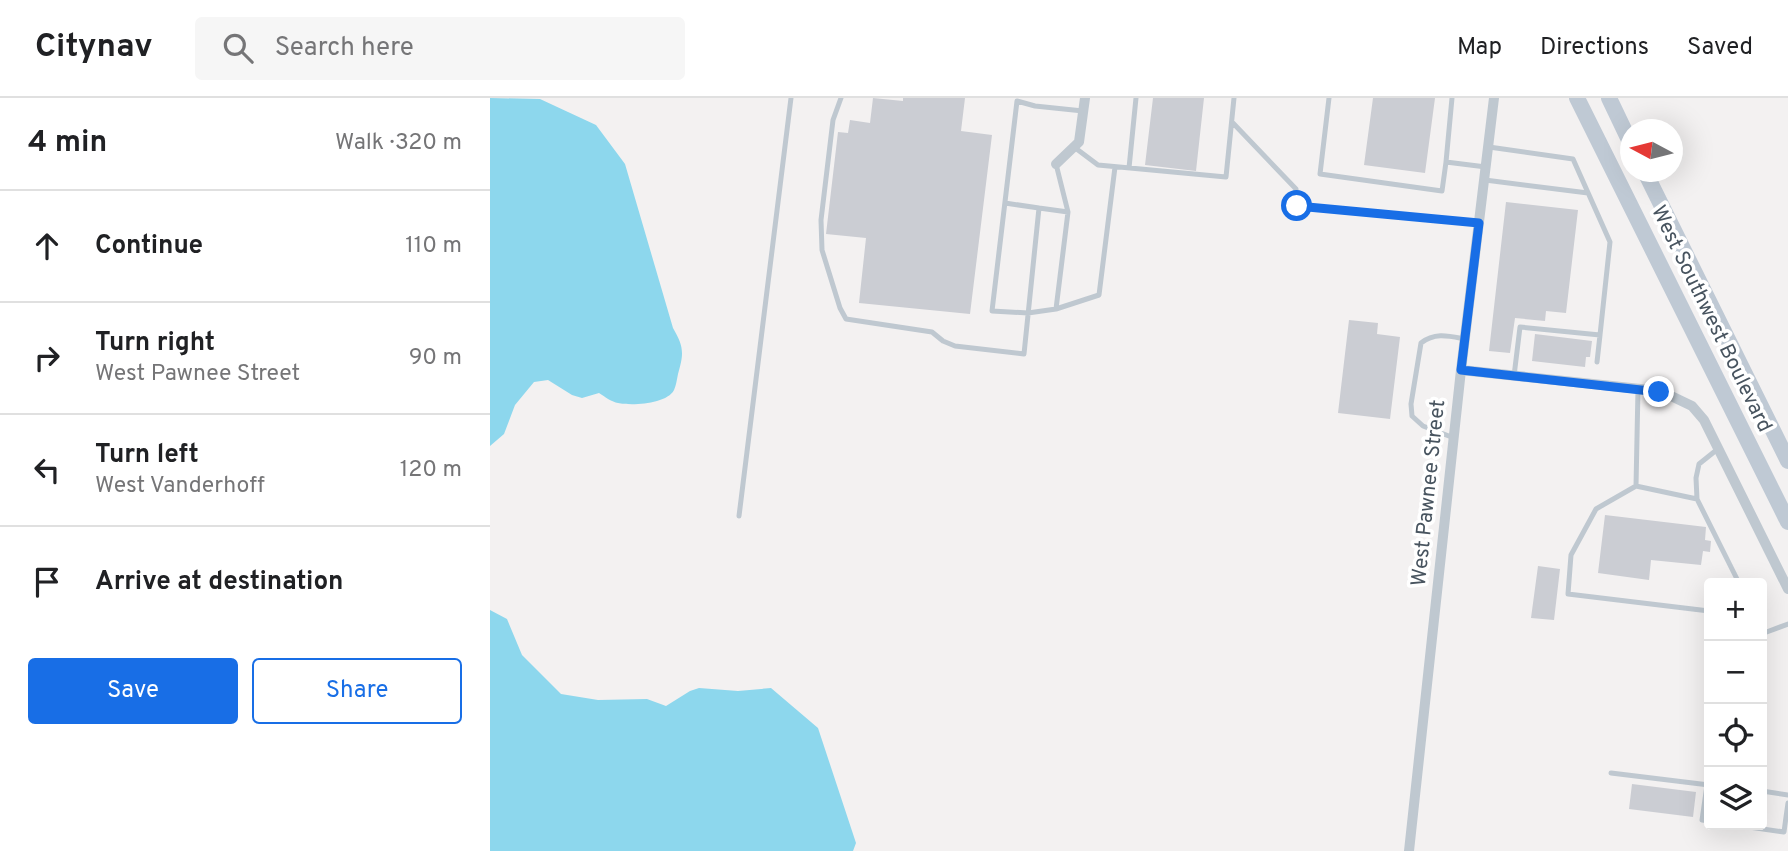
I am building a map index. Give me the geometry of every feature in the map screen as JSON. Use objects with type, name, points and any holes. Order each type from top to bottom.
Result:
[{"type":"main road","name":"West Southwest Boulevard","points":[[1577,98],[1788,522]]},
{"type":"main road","points":[[1609,98],[1620,121]]},
{"type":"main road","points":[[1622,98],[1629,119]]},
{"type":"main road","name":"West Southwest Boulevard","points":[[1651,182],[1788,461]]},
{"type":"street","points":[[1056,164],[1079,142],[1085,98]]},
{"type":"street","name":"West Pawnee Street","points":[[1409,851],[1461,370],[1494,98]]},
{"type":"street","points":[[1461,370],[1638,389],[1663,393],[1692,406],[1704,420],[1719,448],[1788,589]]},
{"type":"lane","points":[[739,516],[791,98]]},
{"type":"lane","points":[[841,98],[833,120],[821,220],[822,250],[840,308],[846,318],[932,332],[955,346],[1024,354],[1039,208]]},
{"type":"lane","points":[[1129,168],[1136,98]]},
{"type":"lane","points":[[1074,147],[1098,165],[1226,177],[1234,98]]},
{"type":"lane","points":[[1329,98],[1320,174],[1442,191],[1452,98]]},
{"type":"lane","points":[[1083,111],[1035,106],[1014,99],[992,311],[1028,313],[1056,309],[1099,295],[1115,167]]},
{"type":"lane","points":[[1231,122],[1296,189],[1297,206],[1479,223]]},
{"type":"lane","points":[[1489,147],[1573,159],[1610,243],[1597,362]]},
{"type":"lane","points":[[1446,162],[1486,167]]},
{"type":"lane","points":[[1056,164],[1068,212],[1056,309]]},
{"type":"lane","points":[[1485,180],[1588,193]]},
{"type":"lane","points":[[1005,203],[1068,212]]},
{"type":"lane","points":[[1514,376],[1520,327],[1600,335]]},
{"type":"lane","points":[[1454,438],[1423,426],[1412,416],[1411,404],[1422,343],[1429,337],[1440,335],[1465,339]]},
{"type":"lane","points":[[1636,486],[1638,389]]},
{"type":"lane","points":[[1719,448],[1699,464],[1696,478],[1697,499],[1736,578]]},
{"type":"lane","points":[[1697,499],[1636,486],[1597,509],[1571,555],[1568,594],[1704,610]]},
{"type":"lane","points":[[1767,632],[1788,624]]},
{"type":"lane","points":[[1611,773],[1704,785]]},
{"type":"lane","points":[[1767,792],[1788,794]]},
{"type":"lane","points":[[1767,830],[1784,832],[1788,803]]},
{"type":"water","points":[[490,98],[540,99],[596,125],[625,164],[682,355],[674,390],[670,395],[649,403],[618,403],[599,393],[582,398],[548,380],[534,382],[515,405],[504,434],[490,446]]},
{"type":"water","points":[[490,610],[507,619],[522,655],[561,694],[598,700],[647,699],[666,706],[699,688],[738,691],[771,688],[818,728],[856,843],[853,851],[490,851]]},
{"type":"building","points":[[873,98],[903,101],[903,98],[965,98],[961,131],[992,135],[970,314],[859,303],[866,238],[826,234],[838,132],[848,133],[850,120],[870,123]]},
{"type":"building","points":[[1153,98],[1204,98],[1196,171],[1145,165]]},
{"type":"building","points":[[1373,98],[1435,98],[1425,173],[1364,165]]},
{"type":"building","points":[[1506,202],[1578,210],[1566,313],[1546,311],[1545,321],[1515,318],[1510,353],[1489,351]]},
{"type":"building","points":[[1349,320],[1378,323],[1377,334],[1400,337],[1390,419],[1338,413]]},
{"type":"building","points":[[1535,334],[1592,341],[1590,357],[1586,357],[1585,367],[1532,361]]},
{"type":"building","points":[[1605,515],[1706,527],[1705,540],[1711,541],[1710,552],[1703,551],[1701,565],[1651,560],[1649,580],[1598,573]]},
{"type":"building","points":[[1538,566],[1560,569],[1554,620],[1531,618]]},
{"type":"building","points":[[1632,784],[1696,792],[1693,817],[1629,809]]},
{"type":"route","points":[[1297,206],[1479,223],[1461,370],[1659,392]]}]
